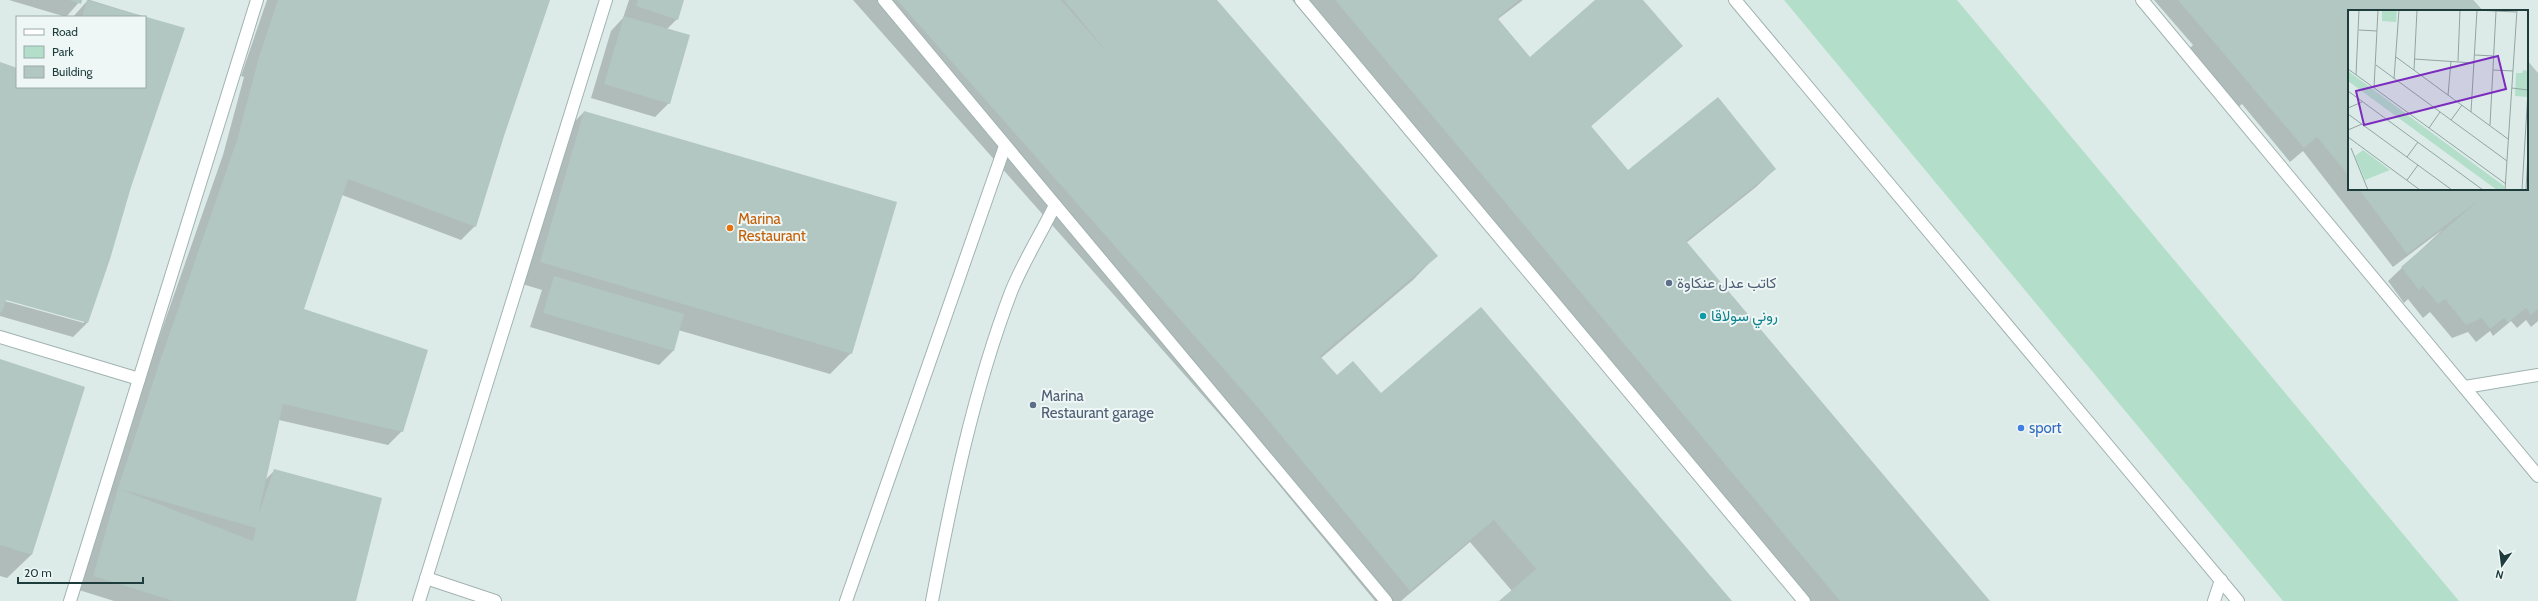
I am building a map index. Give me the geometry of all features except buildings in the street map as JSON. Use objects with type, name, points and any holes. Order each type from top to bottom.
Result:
[{"type":"street","points":[[70,601],[257,0]]},
{"type":"street","points":[[418,601],[606,0]]},
{"type":"street","points":[[884,0],[1386,601]]},
{"type":"street","points":[[1301,0],[1804,601]]},
{"type":"street","points":[[1734,0],[2238,601]]},
{"type":"street","points":[[2142,0],[2538,476]]},
{"type":"street","points":[[846,601],[1005,146]]},
{"type":"street","points":[[932,601],[955,482],[980,383],[1012,291],[1055,205]]},
{"type":"street","points":[[0,337],[139,379]]},
{"type":"street","points":[[2465,387],[2538,375]]},
{"type":"street","points":[[426,578],[495,601]]},
{"type":"street","points":[[2214,601],[2221,580]]},
{"type":"green space","points":[[1784,0],[1957,0],[2459,601],[2283,601]]},
{"type":"place","name":"Marina Restaurant","points":[[730,228]]},
{"type":"place","name":"كاتب عدل عنكاوة","points":[[1669,283]]},
{"type":"place","name":"روني سولاقا","points":[[1703,316]]},
{"type":"place","name":"Marina Restaurant garage","points":[[1033,405]]},
{"type":"place","name":"sport","points":[[2021,428]]}]
